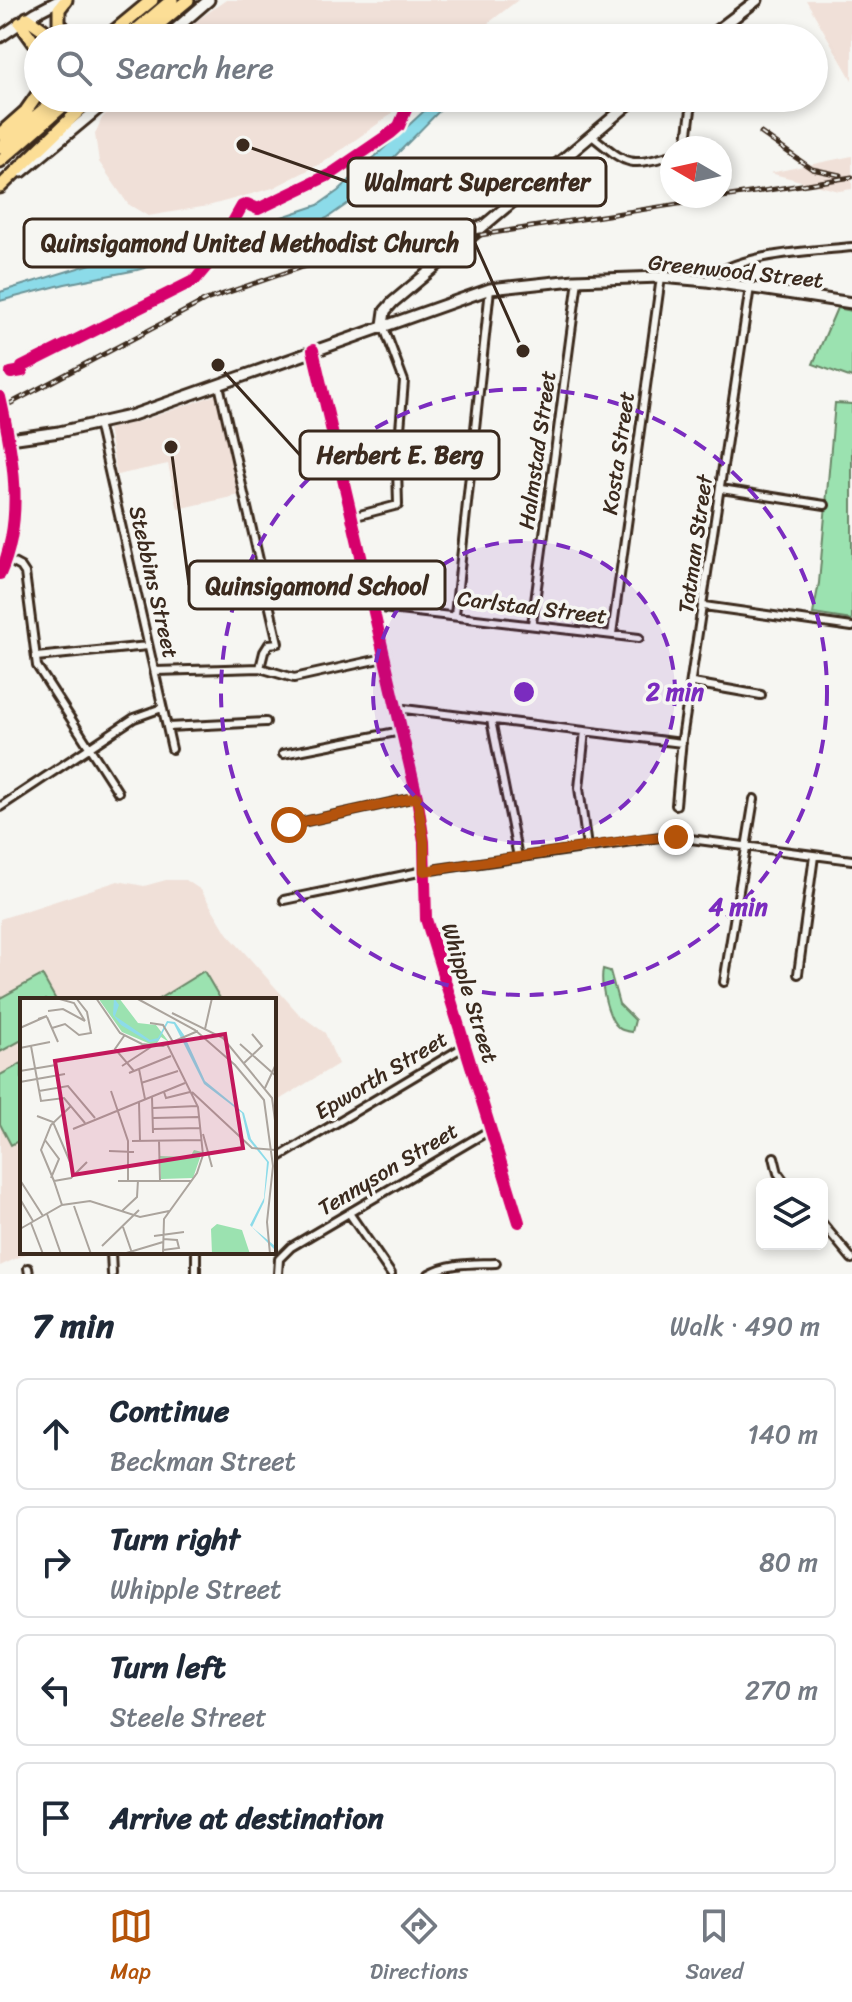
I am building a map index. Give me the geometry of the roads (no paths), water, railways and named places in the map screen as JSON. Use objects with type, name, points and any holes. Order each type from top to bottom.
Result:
[{"type":"highway","points":[[60,24],[59,9],[63,0]]},
{"type":"highway","points":[[123,24],[152,0]]},
{"type":"highway","points":[[144,24],[172,0]]},
{"type":"highway","points":[[160,24],[190,0]]},
{"type":"highway","points":[[166,24],[190,0]]},
{"type":"highway","points":[[24,20],[31,24]]},
{"type":"highway","points":[[24,20],[26,24]]},
{"type":"highway","points":[[0,134],[25,112]]},
{"type":"highway","points":[[0,147],[41,112]]},
{"type":"highway","points":[[0,161],[56,112]]},
{"type":"highway","points":[[0,187],[78,112]]},
{"type":"main road","points":[[0,37],[24,20],[63,0]]},
{"type":"main road","points":[[181,24],[209,0]]},
{"type":"main road","points":[[725,24],[757,0]]},
{"type":"main road","points":[[0,187],[95,112]]},
{"type":"main road","points":[[383,325],[385,311],[393,302],[620,112]]},
{"type":"main road","name":"Greenwood Street","points":[[10,439],[130,416],[490,289],[578,280],[661,277],[852,303]]},
{"type":"main road","points":[[0,397],[10,439],[14,511],[6,559],[0,574]]},
{"type":"street","points":[[687,136],[689,112]]},
{"type":"street","points":[[592,136],[613,155],[628,162],[660,158]]},
{"type":"street","points":[[380,234],[488,224]]},
{"type":"street","points":[[707,281],[723,270],[747,262],[787,253],[852,247]]},
{"type":"street","name":"Kosta Street","points":[[612,634],[661,277]]},
{"type":"street","name":"Halmstad Street","points":[[532,624],[578,280]]},
{"type":"street","name":"Tatman Street","points":[[676,805],[682,743],[750,287]]},
{"type":"street","points":[[455,615],[490,289]]},
{"type":"street","points":[[352,517],[398,505],[397,466],[404,381],[383,325]]},
{"type":"street","name":"Whipple Street","points":[[313,350],[417,797],[424,842],[426,919],[519,1222]]},
{"type":"street","points":[[219,385],[278,643],[269,644],[260,668]]},
{"type":"street","name":"Stebbins Street","points":[[98,423],[172,749]]},
{"type":"street","points":[[721,489],[825,505]]},
{"type":"street","points":[[6,559],[21,567],[25,573],[36,657],[42,675],[118,792]]},
{"type":"street","points":[[704,606],[852,627]]},
{"type":"street","name":"Carlstad Street","points":[[373,607],[639,638]]},
{"type":"street","points":[[36,657],[148,646]]},
{"type":"street","points":[[155,671],[260,668],[294,678],[384,658]]},
{"type":"street","points":[[693,683],[761,695]]},
{"type":"street","points":[[0,807],[134,718],[162,708]]},
{"type":"street","points":[[396,708],[682,743]]},
{"type":"street","points":[[491,720],[518,857]]},
{"type":"street","points":[[168,727],[266,722]]},
{"type":"street","points":[[283,754],[401,731]]},
{"type":"street","points":[[585,731],[579,788],[587,847]]},
{"type":"street","points":[[289,825],[417,797]]},
{"type":"street","points":[[724,982],[754,799]]},
{"type":"street","points":[[284,900],[424,871],[667,836],[852,860]]},
{"type":"street","points":[[798,974],[814,856]]},
{"type":"street","name":"Epworth Street","points":[[276,1159],[465,1046]]},
{"type":"street","name":"Tennyson Street","points":[[278,1274],[282,1254],[490,1130]]},
{"type":"street","points":[[774,1157],[782,1178]]},
{"type":"street","points":[[349,1213],[391,1274]]},
{"type":"street","points":[[828,1230],[852,1259]]},
{"type":"street","points":[[111,1254],[112,1274]]},
{"type":"street","points":[[429,1274],[450,1266],[496,1263]]},
{"type":"water","points":[[423,112],[438,112],[350,202],[327,218],[300,229],[272,233],[137,270],[0,301],[0,292],[143,248],[276,219],[318,205],[338,191]]},
{"type":"railway","points":[[761,133],[812,169],[840,175]]},
{"type":"railway","points":[[0,409],[206,300],[302,267],[365,253],[852,177]]},
{"type":"place","name":"Walmart Supercenter","points":[[243,145]]},
{"type":"place","name":"Quinsigamond United Methodist Church","points":[[523,351]]},
{"type":"place","name":"Herbert E. Berg","points":[[218,365]]},
{"type":"place","name":"Quinsigamond School","points":[[171,447]]}]
